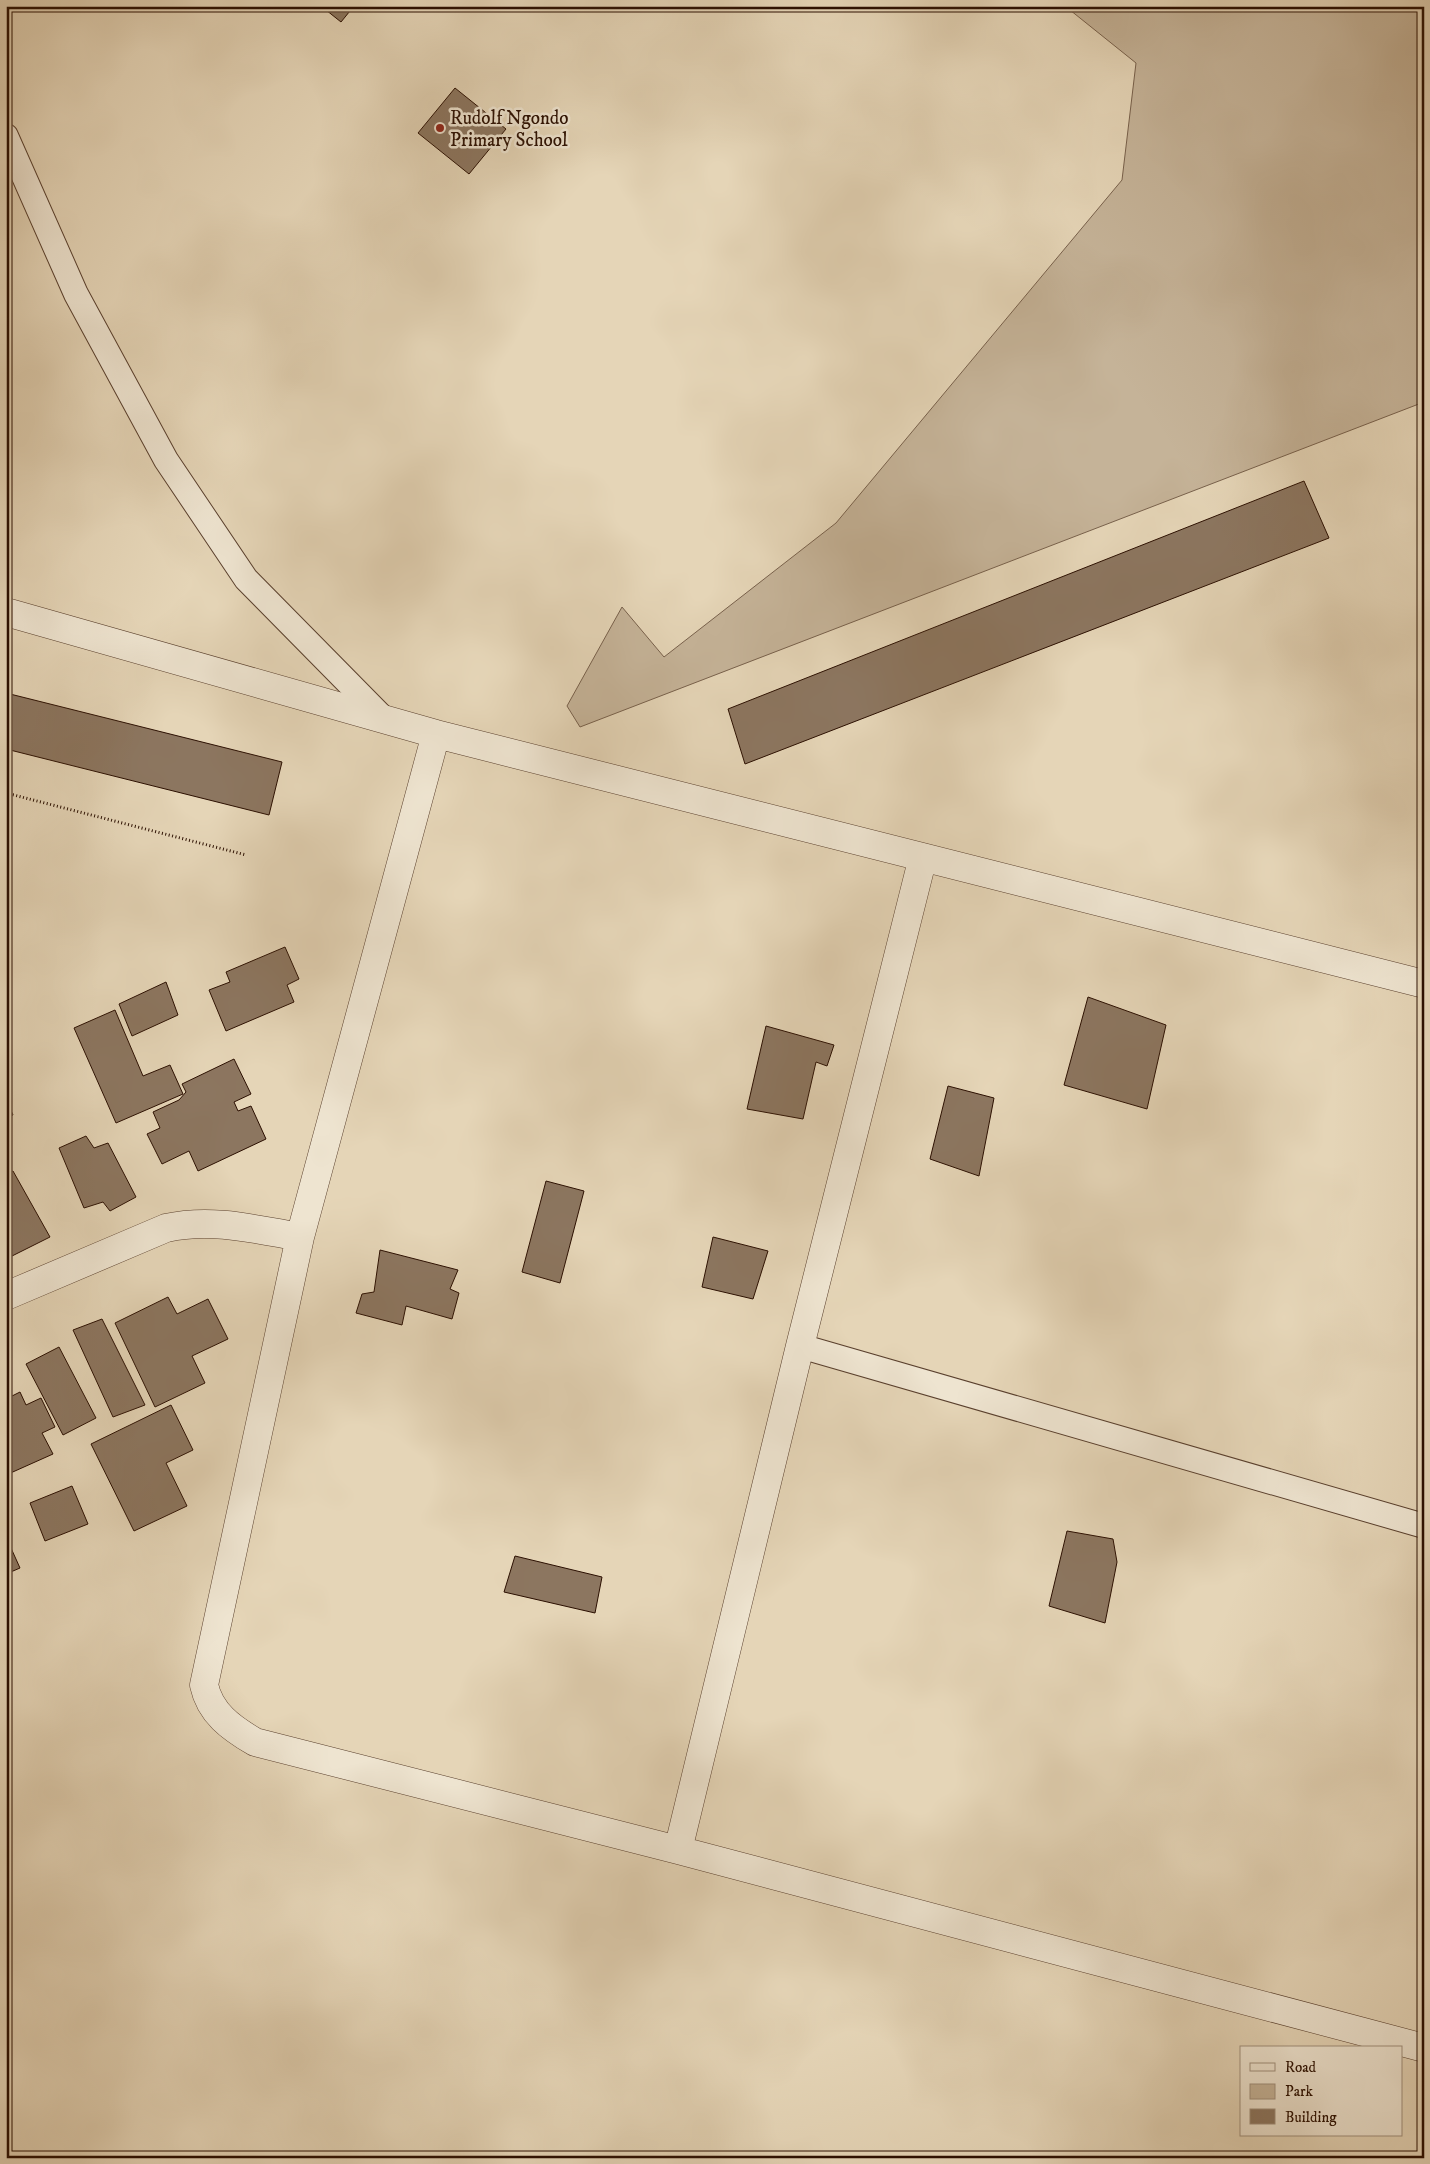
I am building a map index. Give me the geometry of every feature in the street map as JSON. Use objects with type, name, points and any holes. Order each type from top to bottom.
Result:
[{"type":"street","points":[[6,612],[436,734],[1424,984]]},
{"type":"street","points":[[436,734],[300,1237],[204,1685],[207,1698],[217,1713],[234,1730],[255,1742],[678,1850],[1424,2048]]},
{"type":"street","points":[[678,1850],[800,1346],[923,857]]},
{"type":"street","points":[[6,1296],[166,1228],[188,1223],[220,1223],[300,1237]]},
{"type":"lane","points":[[6,136],[76,294],[166,460],[246,579],[384,719]]},
{"type":"lane","points":[[800,1346],[1424,1526]]},
{"type":"path","points":[[6,793],[246,855]]},
{"type":"green space","points":[[1065,6],[1424,6],[1424,402],[580,727],[567,706],[622,607],[664,657],[836,523],[1122,180],[1136,63]]},
{"type":"building","points":[[321,6],[354,6],[341,22]]},
{"type":"building","points":[[455,88],[506,129],[469,174],[418,133]]},
{"type":"building","points":[[1304,481],[1329,538],[745,764],[728,709]]},
{"type":"building","points":[[6,693],[282,762],[269,815],[6,749]]},
{"type":"building","points":[[285,947],[299,979],[287,985],[294,1002],[226,1031],[209,990],[230,982],[226,972]]},
{"type":"building","points":[[166,982],[178,1015],[132,1036],[119,1004]]},
{"type":"building","points":[[1088,997],[1166,1025],[1147,1109],[1064,1085]]},
{"type":"building","points":[[115,1010],[143,1076],[170,1065],[183,1094],[116,1123],[74,1028]]},
{"type":"building","points":[[766,1026],[834,1045],[827,1066],[816,1062],[803,1119],[747,1109]]},
{"type":"building","points":[[234,1059],[251,1094],[234,1102],[238,1111],[251,1106],[266,1139],[198,1171],[189,1151],[162,1164],[147,1134],[160,1128],[153,1112],[179,1100],[186,1092],[182,1084]]},
{"type":"building","points":[[948,1086],[994,1098],[979,1176],[930,1159]]},
{"type":"building","points":[[6,1099],[13,1115],[6,1118]]},
{"type":"building","points":[[86,1136],[94,1148],[108,1143],[136,1197],[110,1211],[103,1202],[84,1208],[59,1148]]},
{"type":"building","points":[[13,1171],[50,1237],[6,1259],[6,1173]]},
{"type":"building","points":[[546,1181],[584,1191],[560,1283],[522,1272]]},
{"type":"building","points":[[713,1237],[768,1251],[753,1299],[702,1287]]},
{"type":"building","points":[[380,1250],[458,1270],[450,1289],[459,1293],[452,1319],[406,1306],[402,1325],[356,1313],[362,1294],[374,1292]]},
{"type":"building","points":[[168,1297],[177,1314],[208,1299],[228,1339],[192,1356],[205,1383],[155,1407],[115,1323]]},
{"type":"building","points":[[102,1319],[145,1405],[113,1417],[73,1330]]},
{"type":"building","points":[[59,1347],[96,1418],[63,1435],[26,1364]]},
{"type":"building","points":[[20,1392],[26,1405],[41,1398],[55,1427],[42,1433],[53,1454],[6,1475],[6,1399]]},
{"type":"building","points":[[171,1405],[193,1450],[166,1463],[187,1506],[134,1531],[91,1444]]},
{"type":"building","points":[[72,1486],[88,1524],[45,1541],[30,1503]]},
{"type":"building","points":[[1067,1531],[1113,1539],[1117,1562],[1105,1623],[1049,1606]]},
{"type":"building","points":[[6,1537],[20,1568],[6,1574]]},
{"type":"building","points":[[515,1556],[602,1577],[595,1613],[504,1592]]},
{"type":"place","name":"Rudolf Ngondo Primary School","points":[[440,128]]}]
